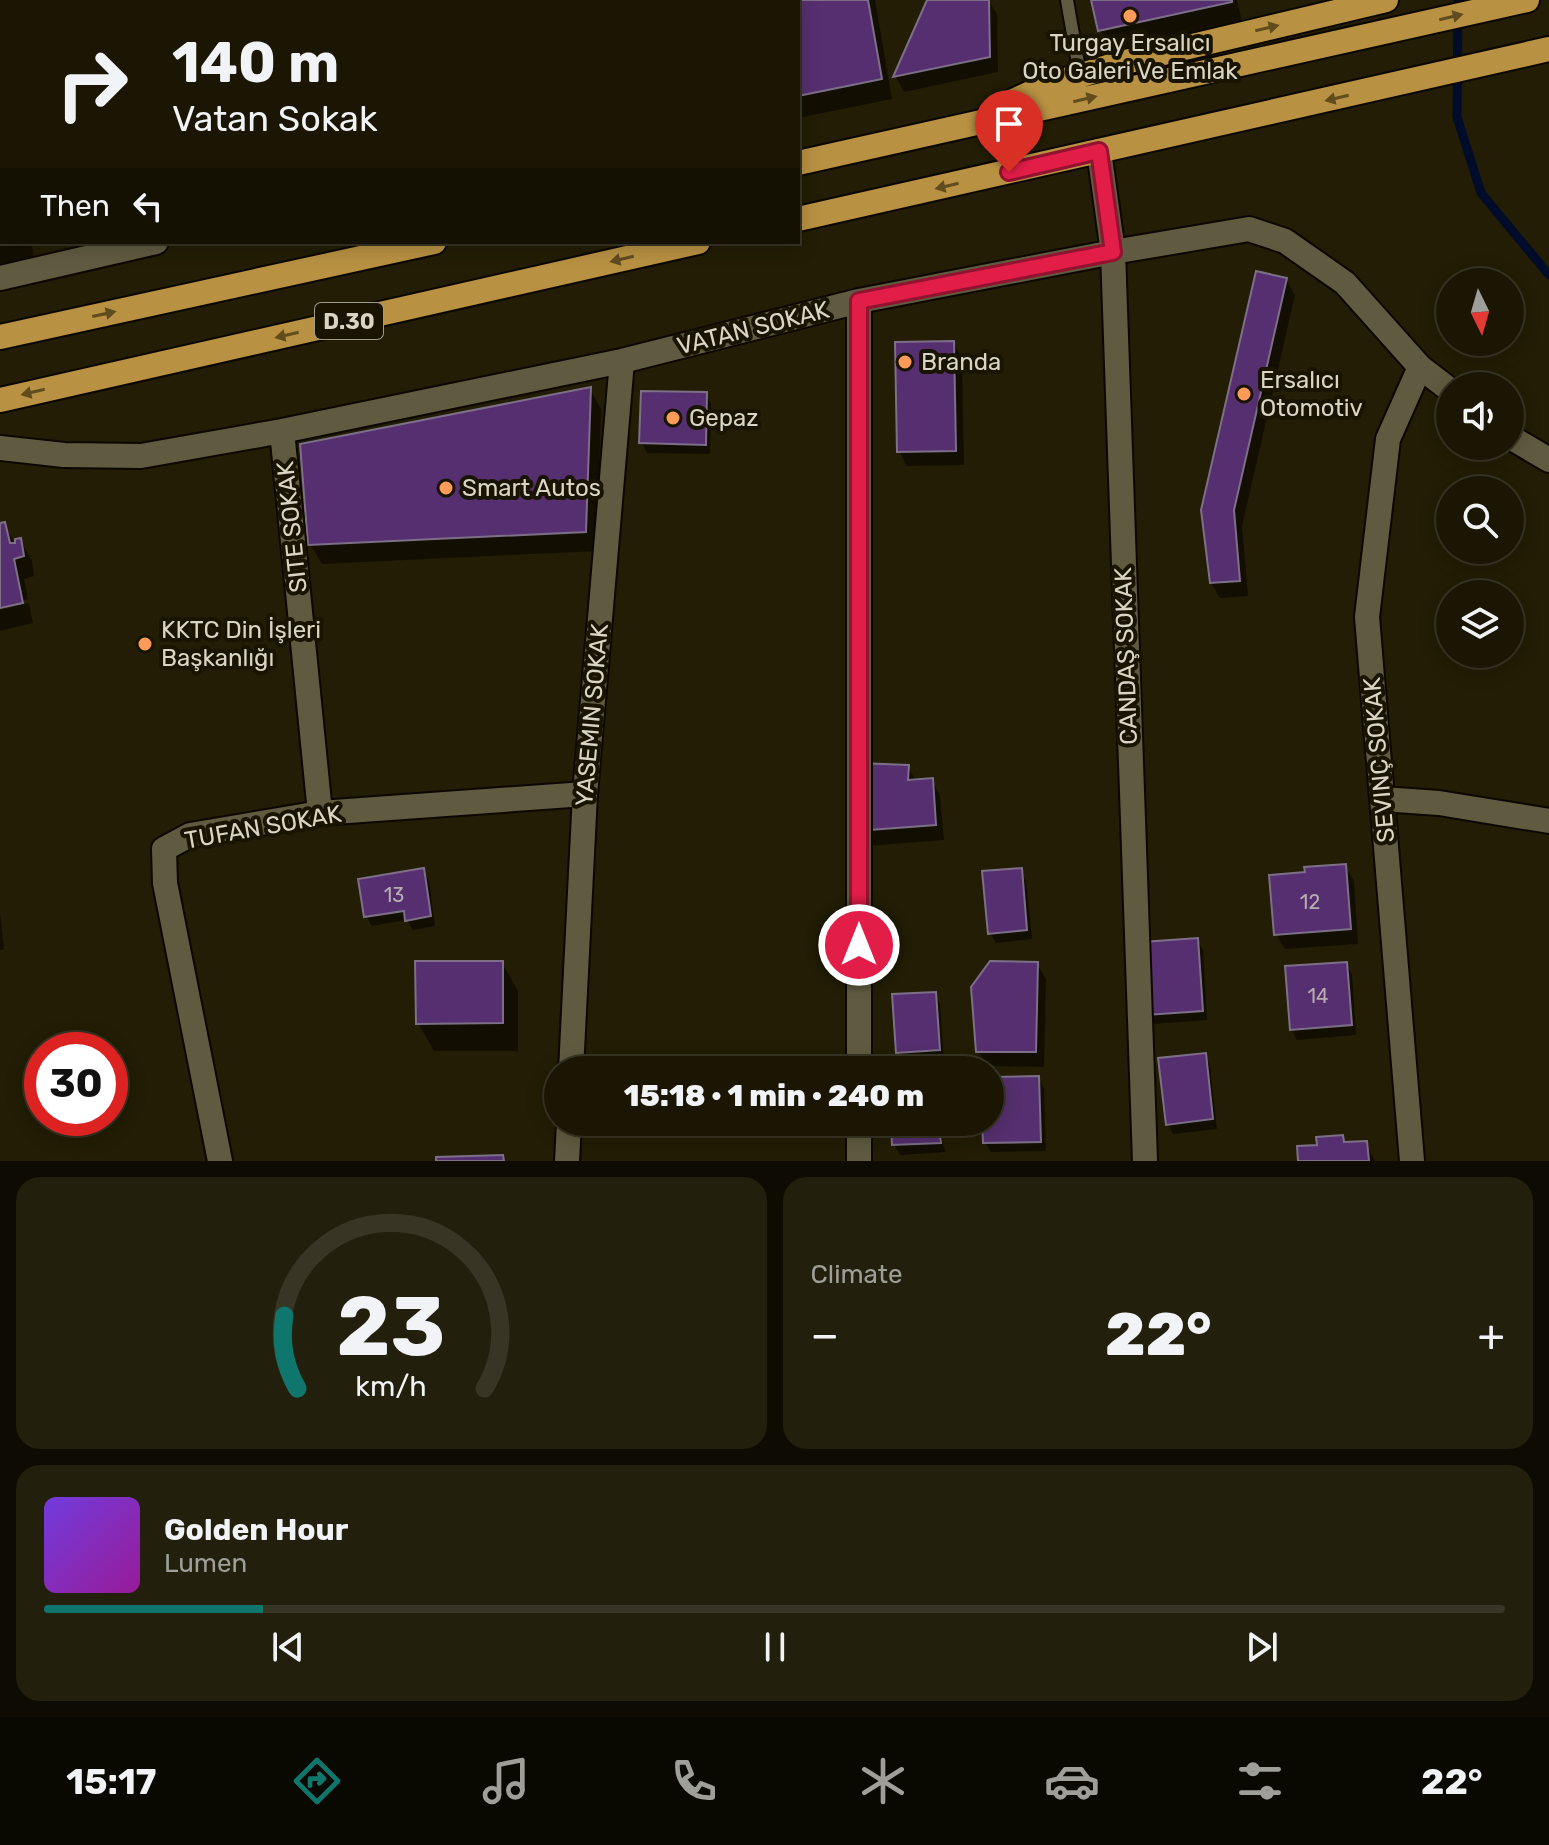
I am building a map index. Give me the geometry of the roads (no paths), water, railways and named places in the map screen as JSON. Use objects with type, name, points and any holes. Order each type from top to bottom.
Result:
[{"type":"highway","points":[[954,129],[1043,87],[1080,75],[1386,0]]},
{"type":"highway","points":[[800,163],[1527,0]]},
{"type":"highway","points":[[800,219],[1549,49]]},
{"type":"highway","name":"D.30","points":[[0,337],[425,244]]},
{"type":"highway","name":"D.30","points":[[0,400],[689,244]]},
{"type":"street","name":"CANDAŞ SOKAK","points":[[1099,151],[1113,252],[1145,1161]]},
{"type":"street","name":"VATAN SOKAK","points":[[0,448],[64,455],[141,456],[282,431],[622,361],[859,301],[1249,229],[1285,241],[1345,283],[1420,367],[1436,379]]},
{"type":"street","points":[[0,278],[147,244]]},
{"type":"street","points":[[859,301],[859,1056]]},
{"type":"street","name":"YASEMIN SOKAK","points":[[572,1056],[585,794],[622,361]]},
{"type":"street","name":"SEVINÇ SOKAK","points":[[1412,1161],[1367,617],[1388,439],[1420,367]]},
{"type":"street","name":"SITE SOKAK","points":[[282,431],[320,813]]},
{"type":"street","points":[[1524,445],[1549,460]]},
{"type":"street","name":"TUFAN SOKAK","points":[[220,1161],[165,883],[164,849],[190,835],[320,813],[585,794]]},
{"type":"street","points":[[1382,799],[1439,803],[1549,821]]},
{"type":"street","points":[[567,1161],[568,1136]]},
{"type":"street","points":[[859,1136],[859,1161]]},
{"type":"lane","points":[[1067,0],[1080,75]]},
{"type":"waterway","points":[[1458,0],[1457,117],[1481,193],[1549,275]]},
{"type":"place","name":"Turgay Ersalıcı Oto Galeri Ve Emlak","points":[[1130,16]]},
{"type":"place","name":"Branda","points":[[905,362]]},
{"type":"place","name":"Ersalıcı Otomotiv","points":[[1244,394]]},
{"type":"place","name":"Gepaz","points":[[673,418]]},
{"type":"place","name":"Smart Autos","points":[[446,488]]},
{"type":"place","name":"KKTC Din İşleri Başkanlığı","points":[[145,644]]}]
